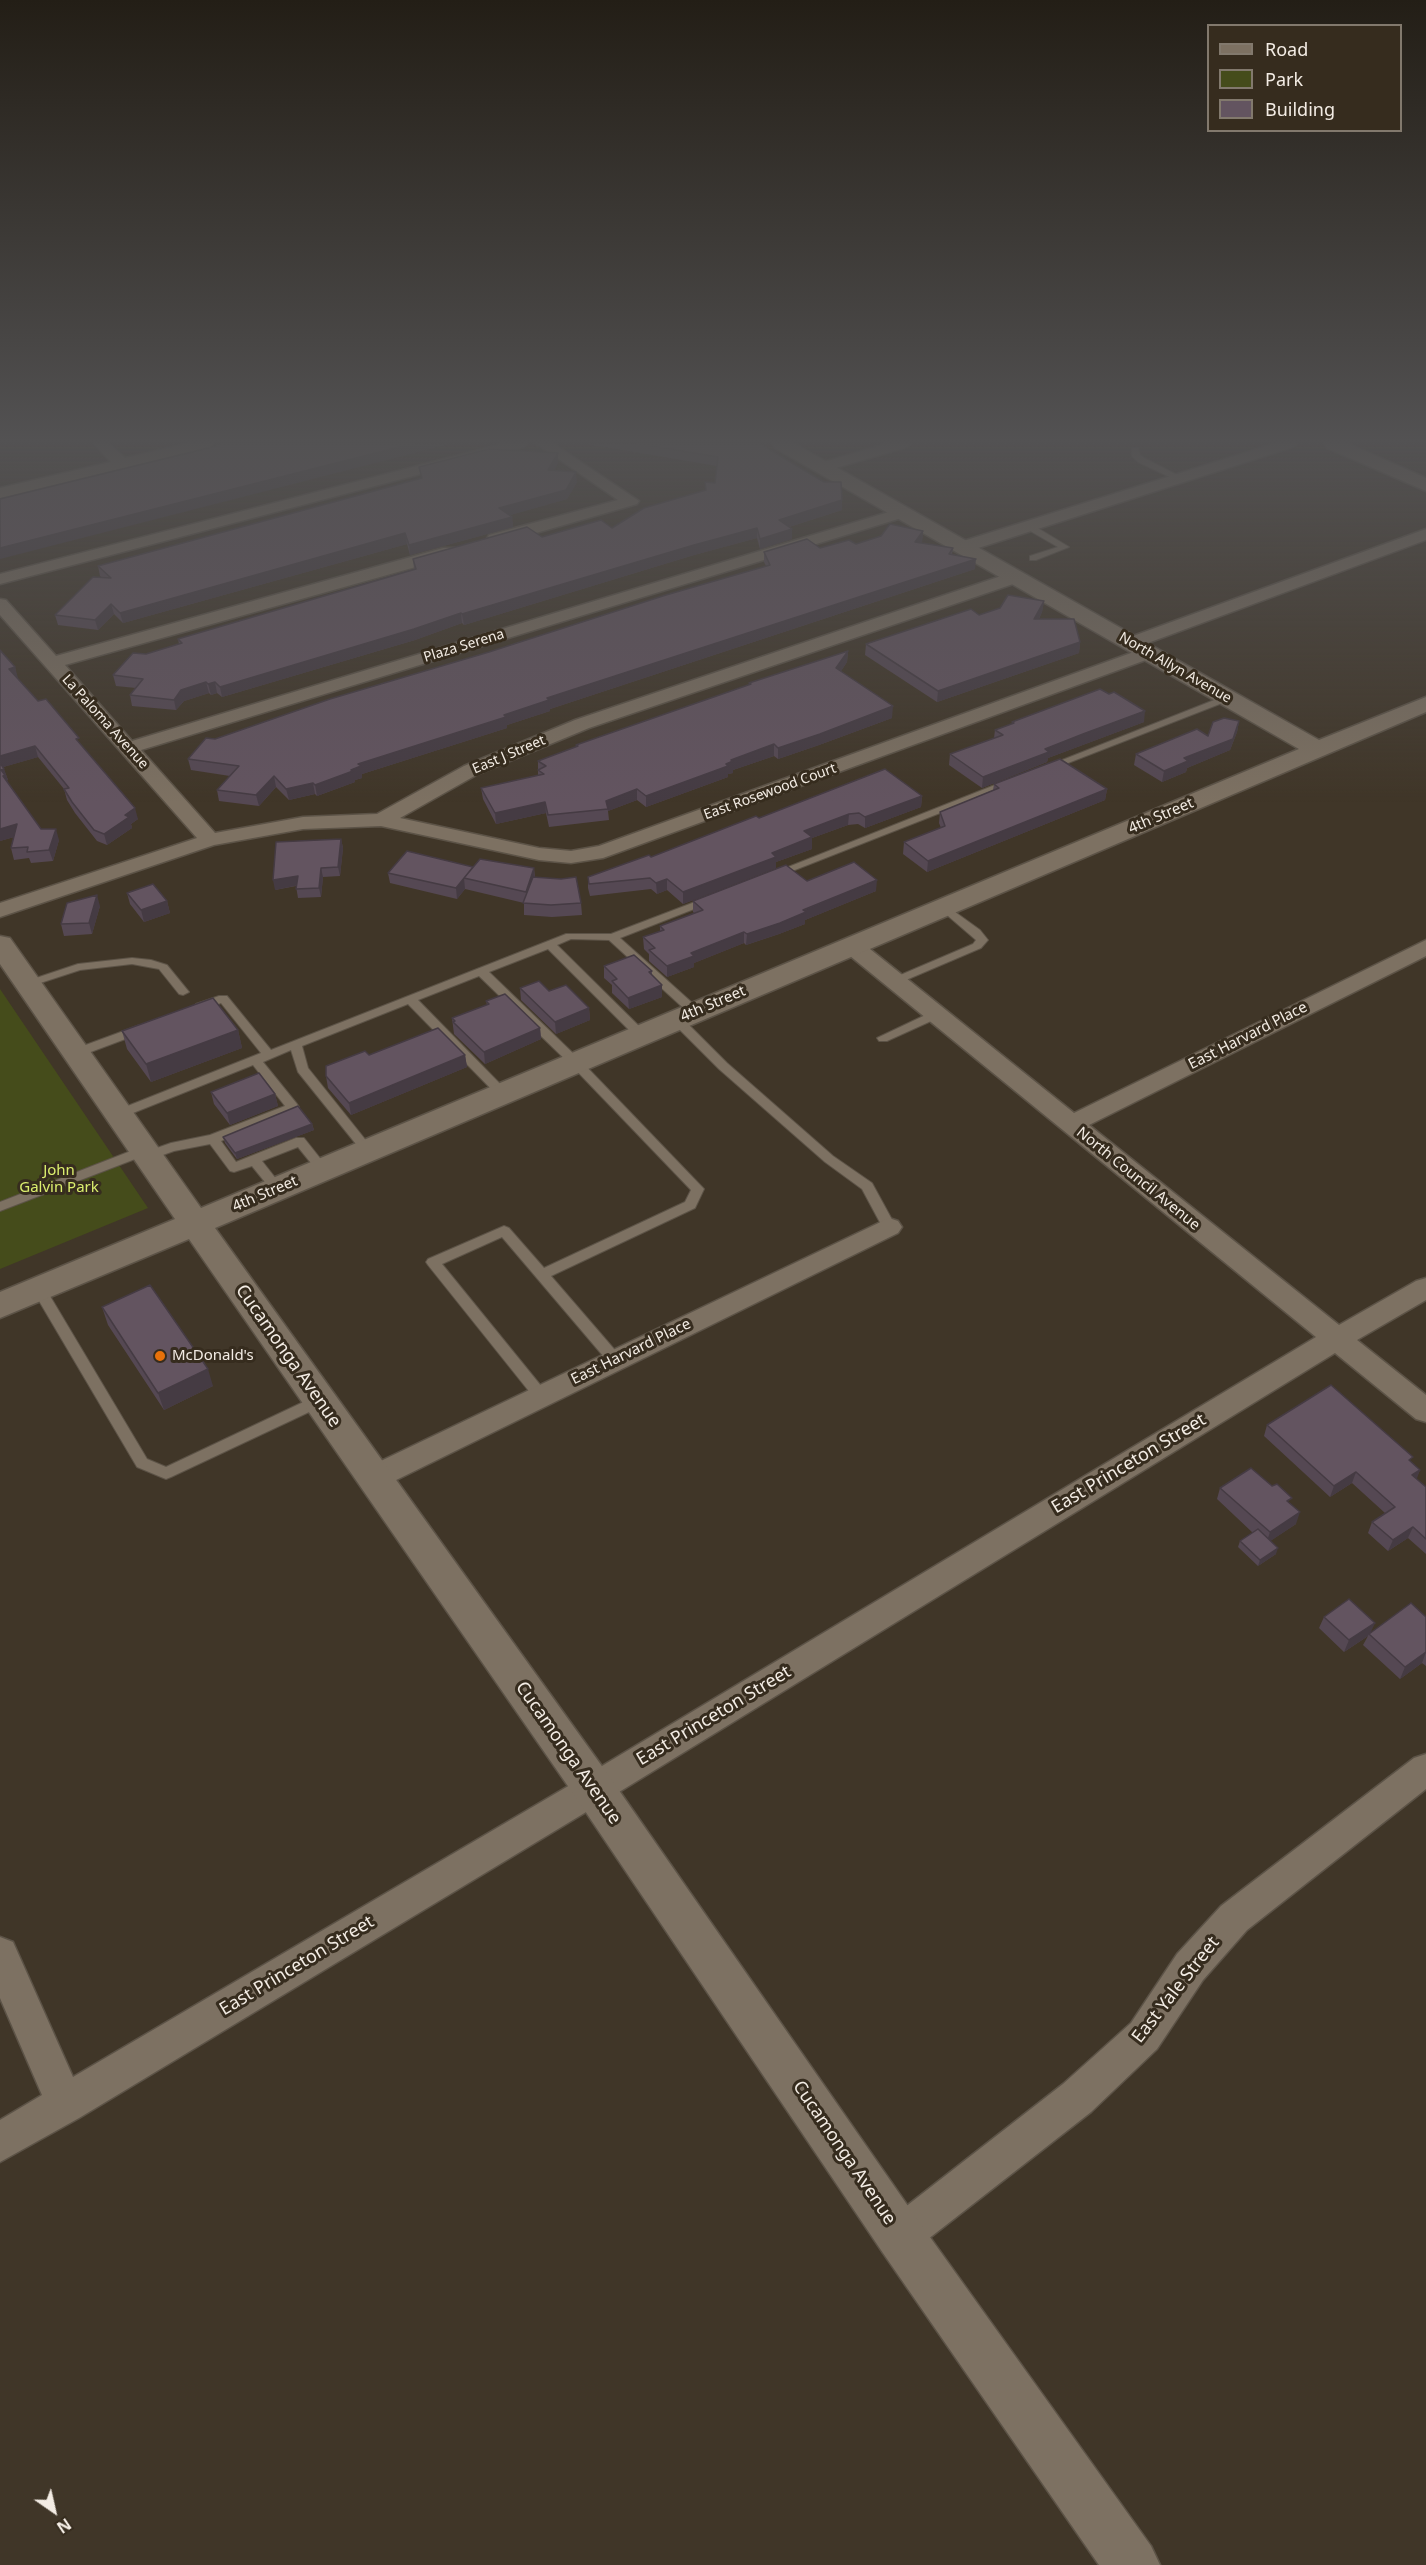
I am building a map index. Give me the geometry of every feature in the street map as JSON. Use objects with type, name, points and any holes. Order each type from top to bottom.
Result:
[{"type":"street","points":[[0,579],[59,564]]},
{"type":"street","points":[[53,663],[405,564]]},
{"type":"street","name":"Plaza Serena","points":[[128,748],[735,564]]},
{"type":"street","name":"North Allyn Avenue","points":[[992,564],[1319,750]]},
{"type":"street","name":"East Rosewood Court","points":[[381,820],[539,854],[571,856],[603,852],[1140,648],[1351,564]]},
{"type":"street","name":"East J Street","points":[[0,910],[210,840],[303,823],[381,820],[471,770],[582,724],[1017,578]]},
{"type":"street","name":"La Paloma Avenue","points":[[0,604],[210,840]]},
{"type":"street","name":"4th Street","points":[[0,1306],[1426,704]]},
{"type":"street","name":"Cucamonga Avenue","points":[[0,944],[373,1478],[594,1789],[900,2236],[1132,2565]]},
{"type":"street","name":"North Council Avenue","points":[[852,946],[1426,1411]]},
{"type":"street","name":"East Harvard Place","points":[[1071,1125],[1426,947]]},
{"type":"street","name":"East Harvard Place","points":[[373,1478],[889,1227]]},
{"type":"street","name":"East Princeton Street","points":[[0,2142],[594,1789],[1426,1288]]},
{"type":"street","name":"East Yale Street","points":[[900,2236],[1077,2098],[1144,2036],[1190,1967],[1234,1918],[1426,1769]]},
{"type":"street","points":[[0,1955],[65,2104]]},
{"type":"lane","points":[[1040,770],[1227,698]]},
{"type":"lane","points":[[766,877],[1018,779]]},
{"type":"lane","points":[[119,1114],[570,936],[612,937],[722,894]]},
{"type":"lane","points":[[895,981],[977,946],[982,940],[976,932],[944,907]]},
{"type":"lane","points":[[612,937],[686,1016],[723,1066],[829,1159],[867,1186],[889,1227]]},
{"type":"lane","points":[[549,944],[642,1035]]},
{"type":"lane","points":[[28,984],[78,967],[132,961],[163,967],[183,992]]},
{"type":"lane","points":[[481,971],[576,1063],[698,1189],[690,1205],[541,1275]]},
{"type":"lane","points":[[191,1010],[223,999],[269,1054]]},
{"type":"lane","points":[[410,999],[503,1094]]},
{"type":"lane","points":[[883,1038],[936,1014]]},
{"type":"lane","points":[[76,1053],[149,1026]]},
{"type":"lane","points":[[295,1044],[302,1069],[368,1151]]},
{"type":"lane","points":[[0,1207],[147,1153],[213,1139],[293,1107],[255,1060]]},
{"type":"lane","points":[[213,1139],[234,1168],[300,1141],[323,1170]]},
{"type":"lane","points":[[254,1160],[278,1189]]},
{"type":"lane","points":[[541,1396],[433,1262],[504,1231],[615,1360]]},
{"type":"lane","points":[[39,1289],[142,1463],[166,1473],[319,1401]]},
{"type":"green space","name":"John Galvin Park","points":[[0,989],[148,1208],[0,1269]]},
{"type":"building","points":[[106,564],[296,564],[120,613],[111,604],[95,620],[55,615],[93,577],[111,578],[98,566]]},
{"type":"building","points":[[414,564],[631,564],[220,687],[215,682],[208,684],[206,682],[181,690],[174,700],[130,695],[143,679],[113,675],[133,653],[146,654],[182,643],[178,639],[416,569]]},
{"type":"building","points":[[961,564],[547,698],[549,700],[504,715],[506,717],[358,764],[361,766],[351,770],[353,771],[315,785],[313,783],[286,789],[274,776],[256,795],[217,790],[239,766],[188,759],[206,738],[215,739],[330,699],[770,565]]},
{"type":"building","points":[[1008,595],[1044,601],[1034,619],[1074,619],[1080,642],[938,691],[866,644],[971,609],[979,615],[1000,608]]},
{"type":"building","points":[[0,650],[15,667],[9,669],[38,701],[46,699],[79,738],[76,739],[135,808],[125,815],[129,817],[104,834],[94,830],[72,802],[64,789],[69,788],[35,746],[0,756]]},
{"type":"building","points":[[848,651],[836,668],[893,706],[778,748],[774,744],[731,760],[733,761],[726,764],[728,766],[646,796],[637,789],[606,801],[608,809],[548,815],[545,802],[495,813],[481,788],[544,774],[538,770],[546,766],[538,761],[578,746],[576,745],[751,684],[749,683]]},
{"type":"building","points":[[1100,689],[1109,694],[1114,692],[1145,711],[1045,749],[1049,752],[983,777],[950,754],[1003,735],[995,730],[1014,723],[1012,722]]},
{"type":"building","points":[[1224,718],[1239,721],[1233,739],[1184,758],[1188,761],[1164,771],[1136,754],[1197,729],[1208,736],[1213,722]]},
{"type":"building","points":[[1060,759],[1107,789],[928,861],[904,842],[945,826],[940,812],[999,788],[994,784]]},
{"type":"building","points":[[0,763],[4,769],[1,770],[5,775],[3,776],[41,829],[56,829],[49,850],[27,852],[28,847],[11,848],[17,824],[0,829]]},
{"type":"building","points":[[885,769],[922,796],[865,817],[859,813],[849,814],[804,831],[812,837],[772,853],[776,857],[683,892],[667,879],[656,883],[650,878],[589,884],[588,877],[649,855],[651,857],[756,816],[759,818]]},
{"type":"building","points":[[341,839],[338,867],[321,868],[319,888],[296,889],[298,876],[273,880],[276,842]]},
{"type":"building","points":[[407,851],[473,867],[456,888],[388,873]]},
{"type":"building","points":[[480,859],[534,868],[526,892],[464,878]]},
{"type":"building","points":[[854,862],[877,880],[803,910],[806,912],[780,923],[747,934],[744,932],[691,953],[694,956],[667,966],[649,950],[655,948],[643,937],[664,930],[660,926],[703,910],[693,901],[786,865],[807,881]]},
{"type":"building","points":[[533,877],[561,879],[576,877],[581,903],[551,905],[523,903]]},
{"type":"building","points":[[153,884],[167,901],[141,910],[127,893]]},
{"type":"building","points":[[97,895],[89,923],[61,924],[67,903]]},
{"type":"building","points":[[634,955],[652,971],[649,972],[662,985],[628,998],[612,981],[617,979],[604,966]]},
{"type":"building","points":[[539,981],[549,991],[566,985],[589,1008],[555,1022],[520,988]]},
{"type":"building","points":[[505,994],[540,1028],[484,1052],[453,1022],[455,1021],[452,1018],[489,1004],[486,1001]]},
{"type":"building","points":[[213,998],[238,1030],[146,1064],[122,1031]]},
{"type":"building","points":[[438,1028],[465,1055],[349,1103],[326,1076],[326,1066],[365,1051],[369,1055]]},
{"type":"building","points":[[259,1073],[275,1094],[227,1113],[211,1092]]},
{"type":"building","points":[[298,1106],[312,1124],[235,1153],[223,1137]]},
{"type":"building","name":"McDonald's","points":[[150,1285],[208,1369],[158,1393],[102,1307]]},
{"type":"building","points":[[1331,1385],[1413,1457],[1409,1460],[1420,1470],[1412,1475],[1426,1487],[1426,1539],[1413,1527],[1393,1540],[1372,1522],[1395,1507],[1356,1472],[1334,1486],[1267,1425]]},
{"type":"building","points":[[1251,1468],[1272,1486],[1277,1484],[1292,1498],[1287,1501],[1300,1512],[1270,1532],[1220,1488]]},
{"type":"building","points":[[1258,1529],[1278,1548],[1260,1560],[1240,1541]]},
{"type":"building","points":[[1349,1599],[1375,1623],[1349,1640],[1324,1617]]},
{"type":"building","points":[[1411,1603],[1426,1617],[1426,1652],[1405,1667],[1369,1634]]},
{"type":"place","name":"McDonald's","points":[[160,1356]]}]
